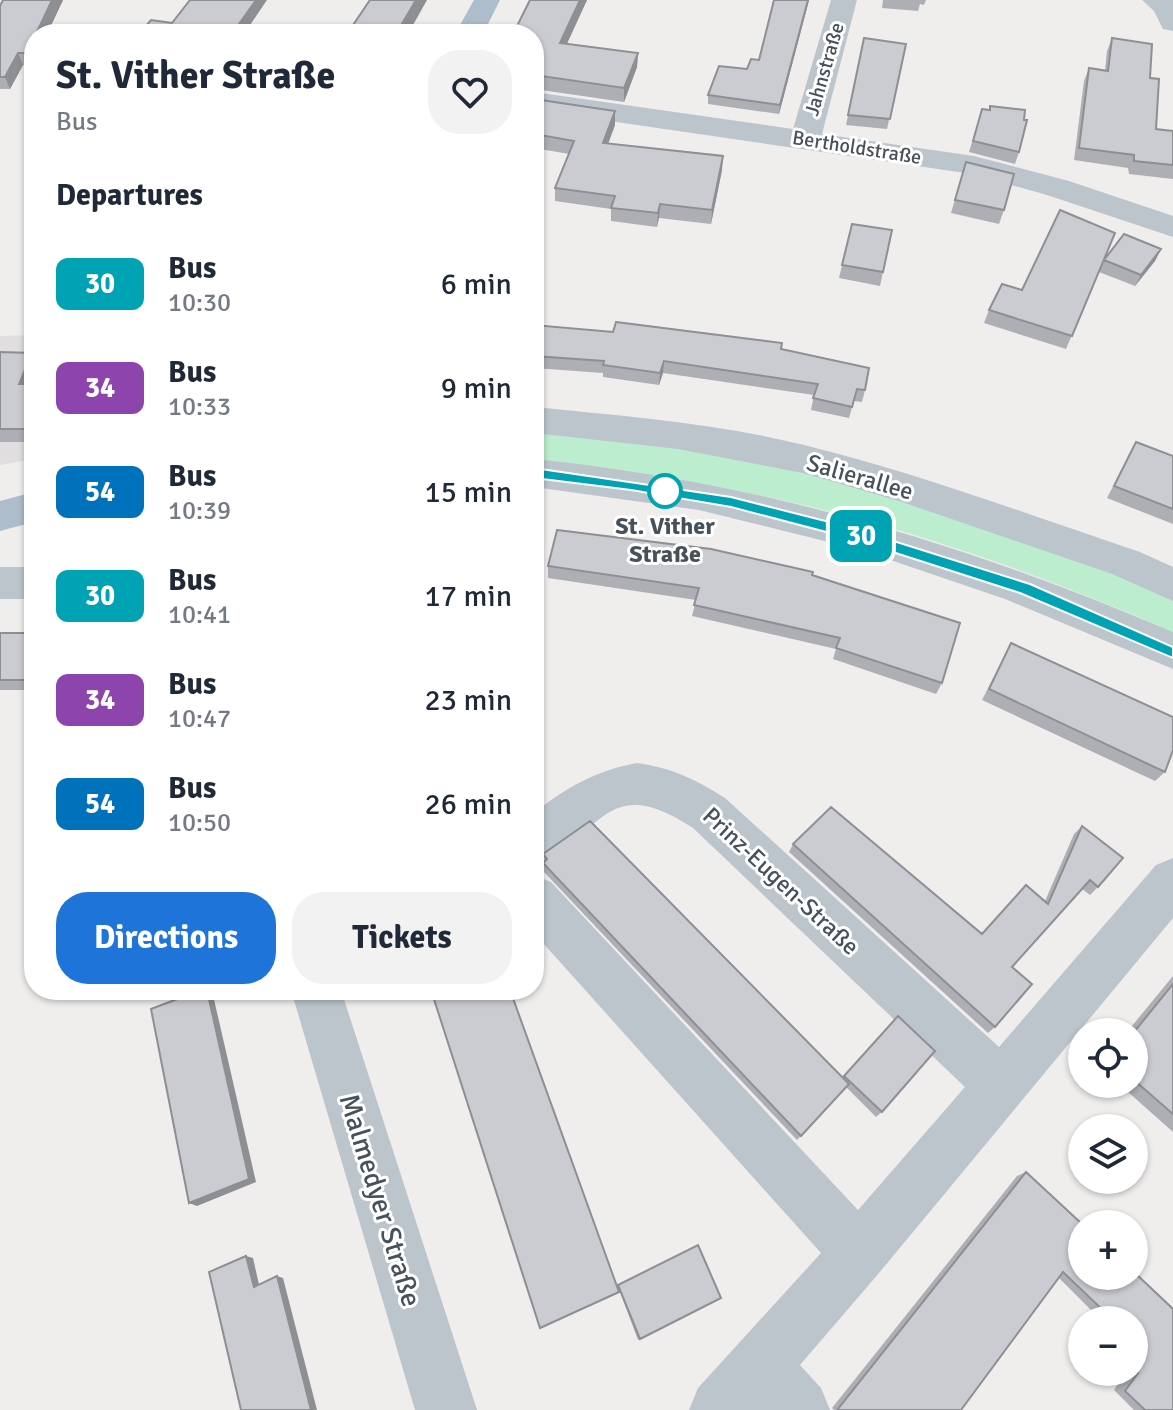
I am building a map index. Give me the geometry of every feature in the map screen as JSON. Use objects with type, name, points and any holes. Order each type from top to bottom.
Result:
[{"type":"main road","points":[[474,24],[487,0]]},
{"type":"main road","points":[[0,516],[24,510]]},
{"type":"main road","points":[[0,535],[24,534]]},
{"type":"street","name":"Jahnstraße","points":[[805,139],[844,0]]},
{"type":"street","points":[[1155,0],[1165,7],[1173,23]]},
{"type":"street","name":"Bertholdstraße","points":[[544,102],[974,165],[1058,188],[1173,227]]},
{"type":"street","name":"Salierallee","points":[[544,421],[678,435],[803,459],[907,489],[1038,533],[1126,563],[1173,585]]},
{"type":"street","points":[[544,474],[731,502],[849,532],[1025,589],[1173,651]]},
{"type":"street","points":[[0,583],[24,583]]},
{"type":"street","name":"Prinz-Eugen-Straße","points":[[544,834],[607,788],[645,784],[680,792],[709,813],[1001,1085]]},
{"type":"street","points":[[720,1410],[859,1253],[1173,881]]},
{"type":"street","points":[[544,909],[859,1253]]},
{"type":"street","name":"Malmedyer Straße","points":[[325,1000],[446,1410]]},
{"type":"street","points":[[760,1365],[799,1410]]},
{"type":"shaded area","points":[[24,335],[24,461],[0,465],[0,336]]},
{"type":"green space","points":[[544,431],[686,446],[806,468],[1173,591],[1173,632],[980,556],[881,525],[781,500],[658,478],[544,462]]},
{"type":"building","points":[[3,0],[52,0],[41,24],[24,24],[24,53],[18,53],[5,77],[0,77],[0,6]]},
{"type":"building","points":[[190,0],[256,0],[239,24],[148,24],[151,20],[172,23]]},
{"type":"building","points":[[370,0],[416,0],[402,24],[354,24]]},
{"type":"building","points":[[530,0],[580,0],[560,43],[638,53],[624,88],[544,76],[544,24],[518,24]]},
{"type":"building","points":[[774,0],[808,0],[780,105],[708,95],[719,66],[747,69],[751,59],[759,60]]},
{"type":"building","points":[[864,38],[906,44],[890,119],[848,115]]},
{"type":"building","points":[[1112,38],[1152,44],[1150,78],[1159,79],[1156,129],[1173,131],[1173,165],[1134,161],[1134,155],[1079,148],[1089,68],[1108,71]]},
{"type":"building","points":[[544,100],[615,111],[603,143],[723,156],[712,210],[660,204],[658,213],[611,208],[615,196],[555,188],[574,141],[544,136]]},
{"type":"building","points":[[990,106],[1025,110],[1024,120],[1027,120],[1019,152],[973,141],[982,109],[990,110]]},
{"type":"building","points":[[966,162],[1014,174],[1004,210],[955,200]]},
{"type":"building","points":[[1060,210],[1115,233],[1072,336],[989,310],[1002,284],[1022,290]]},
{"type":"building","points":[[852,224],[892,230],[883,272],[842,265]]},
{"type":"building","points":[[1124,234],[1161,249],[1141,275],[1104,260]]},
{"type":"building","points":[[616,322],[782,343],[781,349],[869,368],[865,390],[857,389],[852,407],[813,398],[818,384],[664,361],[660,373],[603,365],[604,361],[544,357],[544,326],[613,332]]},
{"type":"building","points":[[0,352],[24,353],[24,372],[19,384],[24,384],[24,429],[0,429]]},
{"type":"building","points":[[1136,442],[1173,456],[1173,509],[1114,486]]},
{"type":"building","points":[[557,530],[711,549],[813,572],[812,575],[960,623],[942,683],[836,648],[840,638],[694,605],[699,588],[548,566]]},
{"type":"building","points":[[0,633],[24,633],[24,680],[0,680]]},
{"type":"building","points":[[1011,643],[1173,717],[1173,750],[1165,772],[989,689]]},
{"type":"building","points":[[831,807],[982,934],[1026,885],[1048,904],[1082,826],[1123,858],[1098,887],[1090,880],[1012,967],[1032,984],[995,1027],[793,844]]},
{"type":"building","points":[[590,821],[849,1084],[801,1136],[544,864],[547,859],[544,853]]},
{"type":"building","points":[[1173,984],[1173,1114],[1148,1092],[1148,1018],[1145,1018]]},
{"type":"building","points":[[175,1000],[209,1000],[249,1179],[189,1203],[151,1009]]},
{"type":"building","points":[[434,1000],[514,1000],[619,1292],[540,1328]]},
{"type":"building","points":[[898,1016],[935,1051],[882,1112],[844,1076]]},
{"type":"building","points":[[1026,1172],[1068,1211],[1068,1277],[1063,1272],[961,1410],[838,1409]]},
{"type":"building","points":[[698,1245],[721,1298],[640,1339],[618,1285]]},
{"type":"building","points":[[246,1256],[254,1287],[277,1276],[311,1410],[241,1410],[209,1272]]},
{"type":"building","points":[[1148,1285],[1173,1309],[1173,1410],[1145,1410],[1125,1391],[1129,1386],[1148,1386],[1148,1306],[1099,1306],[1082,1290],[1148,1290]]},
{"type":"bus line","name":"30","points":[[544,474],[731,502],[849,532],[1025,589],[1173,651]]},
{"type":"place","name":"St. Vither Straße","points":[[665,491]]}]
